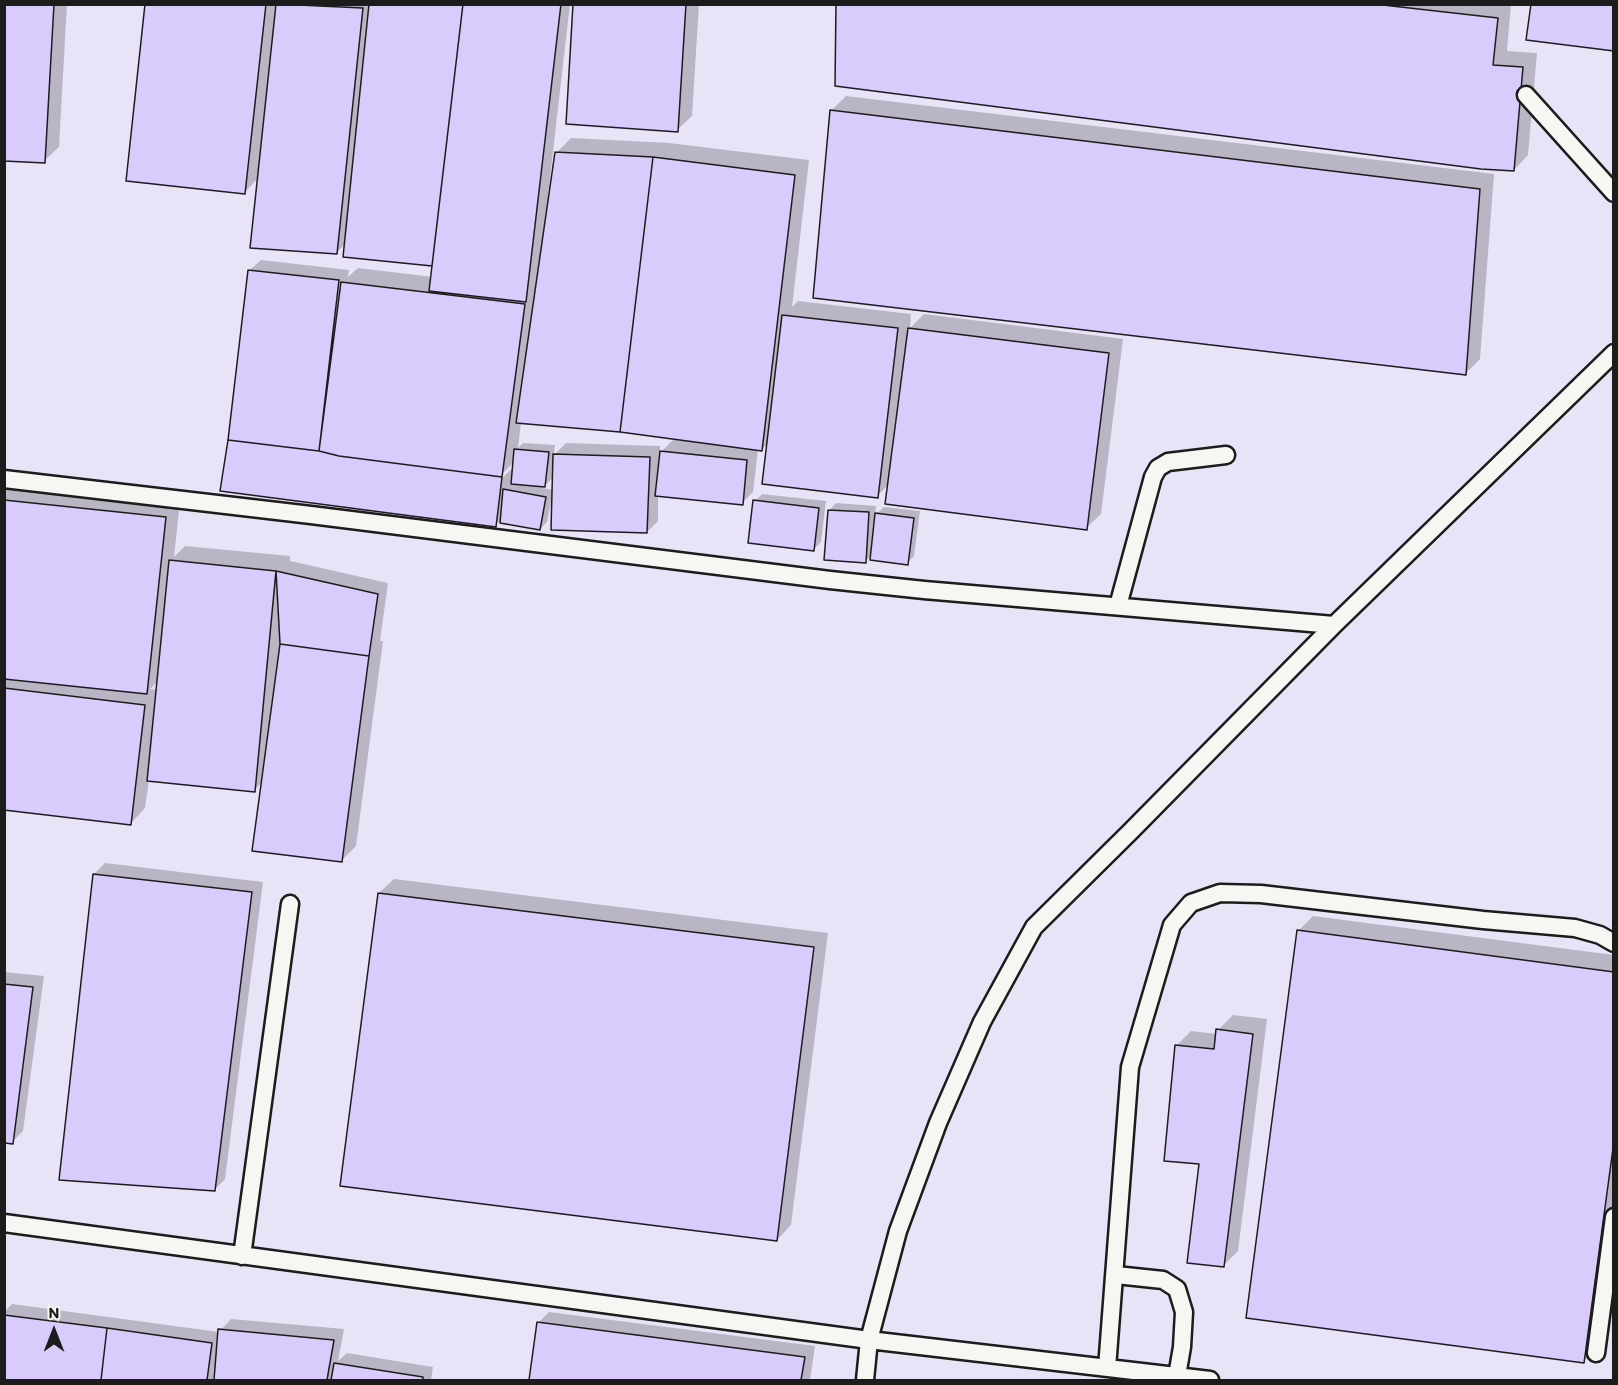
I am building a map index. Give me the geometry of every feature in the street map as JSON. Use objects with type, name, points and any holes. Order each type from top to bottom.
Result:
[{"type":"lane","points":[[1526,95],[1614,193]]},
{"type":"lane","points":[[865,1380],[869,1340],[898,1231],[938,1123],[982,1022],[1034,927],[1334,625],[1614,353]]},
{"type":"lane","points":[[1118,606],[1153,477],[1158,468],[1168,462],[1226,455]]},
{"type":"lane","points":[[4,479],[830,580],[1334,625]]},
{"type":"lane","points":[[1107,1368],[1116,1275],[1130,1067],[1172,925],[1191,903],[1220,893],[1261,894],[1483,920],[1575,928],[1600,935],[1614,943]]},
{"type":"lane","points":[[242,1256],[290,904]]},
{"type":"lane","points":[[1596,1353],[1614,1217]]},
{"type":"lane","points":[[4,1223],[869,1340],[1210,1380]]},
{"type":"lane","points":[[1116,1275],[1163,1280],[1177,1289],[1184,1312],[1182,1347],[1177,1376]]},
{"type":"shaded area","points":[[5,5],[1613,5],[1613,1380],[5,1380]]},
{"type":"building","points":[[4,4],[54,4],[45,163],[4,161]]},
{"type":"building","points":[[145,4],[266,4],[245,194],[126,181]]},
{"type":"building","points":[[276,4],[363,8],[337,254],[250,248]]},
{"type":"building","points":[[369,4],[463,4],[432,266],[343,257]]},
{"type":"building","points":[[463,4],[561,4],[526,302],[429,291]]},
{"type":"building","points":[[573,4],[686,4],[678,132],[566,124]]},
{"type":"building","points":[[836,4],[1374,4],[1498,18],[1493,65],[1523,67],[1514,171],[1481,169],[835,86]]},
{"type":"building","points":[[1531,4],[1614,4],[1614,51],[1526,40]]},
{"type":"building","points":[[830,110],[1480,189],[1466,375],[813,298]]},
{"type":"building","points":[[555,152],[653,157],[620,432],[516,423]]},
{"type":"building","points":[[653,157],[795,175],[762,451],[620,432]]},
{"type":"building","points":[[248,270],[339,280],[319,451],[228,440]]},
{"type":"building","points":[[341,282],[525,304],[502,477],[339,456],[319,451]]},
{"type":"building","points":[[782,315],[898,328],[878,498],[762,484]]},
{"type":"building","points":[[908,328],[1109,353],[1087,530],[885,504]]},
{"type":"building","points":[[228,440],[502,477],[496,527],[220,491]]},
{"type":"building","points":[[514,449],[549,452],[545,487],[511,484]]},
{"type":"building","points":[[660,451],[747,460],[743,505],[655,496]]},
{"type":"building","points":[[553,454],[650,457],[647,533],[551,530]]},
{"type":"building","points":[[503,489],[546,497],[540,530],[500,523]]},
{"type":"building","points":[[4,500],[166,517],[147,694],[4,679]]},
{"type":"building","points":[[753,500],[819,508],[814,551],[748,543]]},
{"type":"building","points":[[828,510],[869,512],[866,563],[824,560]]},
{"type":"building","points":[[875,513],[914,518],[908,565],[870,560]]},
{"type":"building","points":[[169,560],[276,571],[255,792],[147,781]]},
{"type":"building","points":[[276,571],[378,594],[369,656],[280,644]]},
{"type":"building","points":[[280,644],[369,656],[342,862],[252,851]]},
{"type":"building","points":[[4,688],[145,705],[131,825],[4,810]]},
{"type":"building","points":[[93,874],[252,892],[215,1191],[59,1180]]},
{"type":"building","points":[[378,893],[814,947],[777,1241],[340,1186]]},
{"type":"building","points":[[1297,930],[1614,972],[1614,1141],[1584,1363],[1246,1318]]},
{"type":"building","points":[[4,984],[33,987],[13,1144],[4,1143]]},
{"type":"building","points":[[1216,1029],[1253,1034],[1224,1267],[1187,1263],[1199,1164],[1164,1161],[1175,1045],[1214,1049]]},
{"type":"building","points":[[4,1315],[107,1328],[101,1380],[4,1380]]},
{"type":"building","points":[[537,1322],[805,1357],[801,1380],[529,1380]]},
{"type":"building","points":[[107,1328],[212,1343],[207,1380],[101,1380]]},
{"type":"building","points":[[218,1329],[334,1340],[327,1380],[214,1380]]},
{"type":"building","points":[[334,1363],[423,1377],[423,1380],[331,1380]]}]
